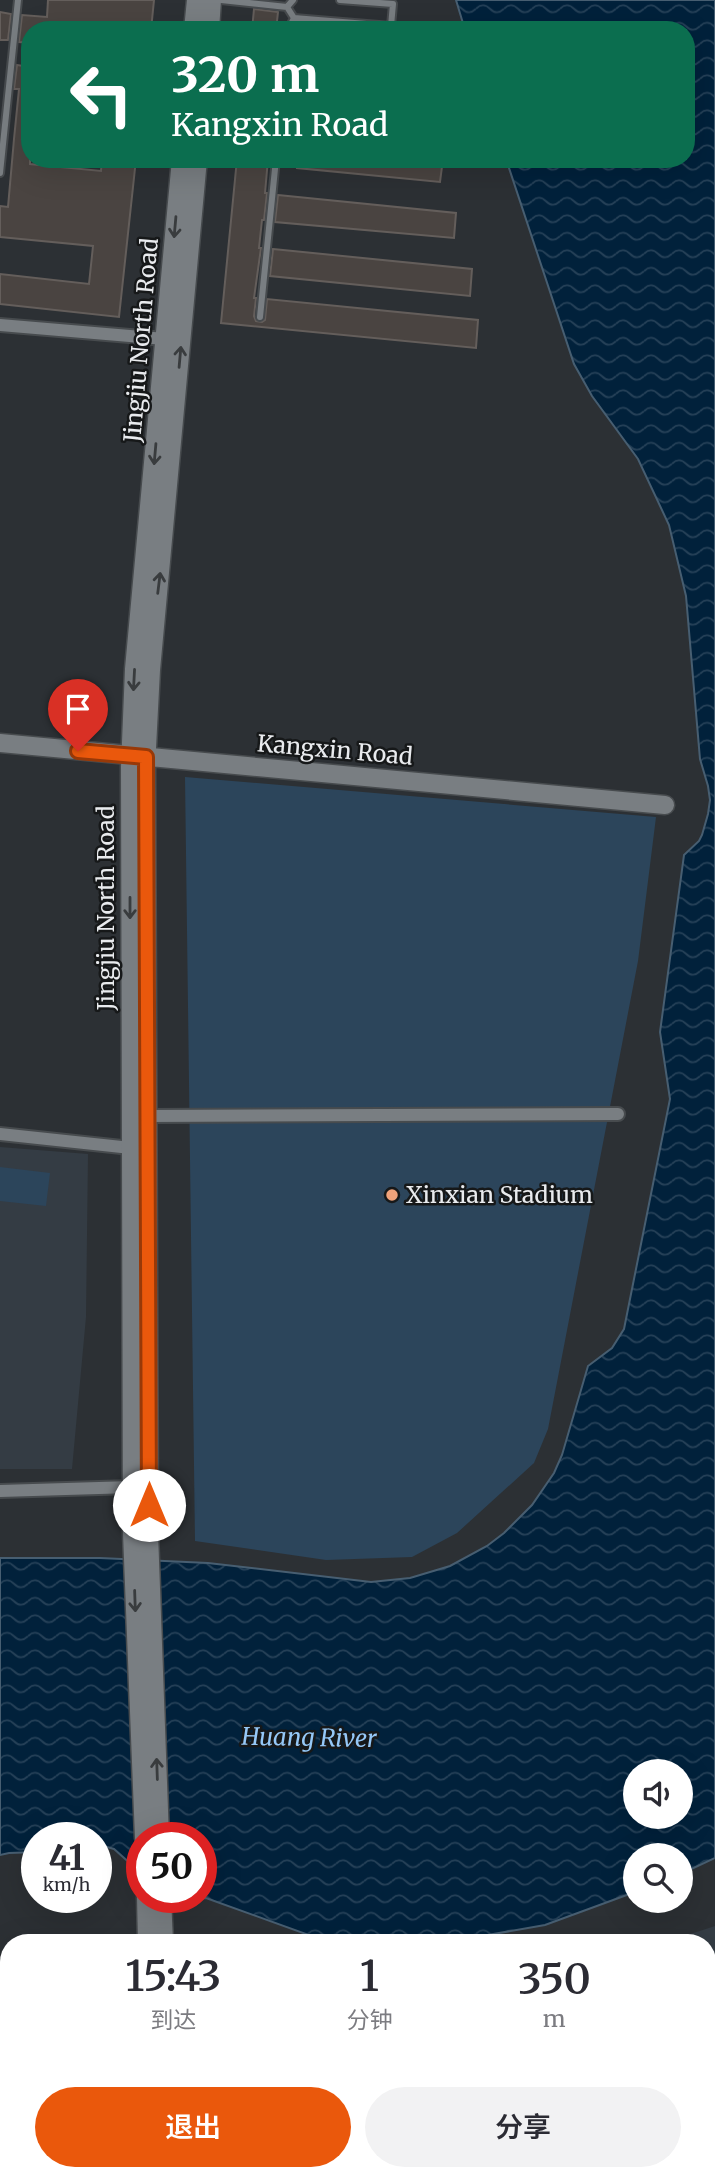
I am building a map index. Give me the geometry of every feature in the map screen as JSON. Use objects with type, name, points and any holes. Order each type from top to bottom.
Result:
[{"type":"main road","points":[[194,21],[196,0]]},
{"type":"main road","points":[[210,21],[212,0]]},
{"type":"main road","name":"Jingjiu North Road","points":[[141,1533],[147,1116],[134,668],[180,168]]},
{"type":"main road","name":"Jingjiu North Road","points":[[141,1533],[132,1487],[131,1147],[138,757],[152,656],[197,168]]},
{"type":"main road","name":"Kangxin Road","points":[[0,743],[665,804]]},
{"type":"main road","points":[[141,1533],[144,1822]]},
{"type":"main road","points":[[141,1533],[159,1822]]},
{"type":"main road","points":[[147,1913],[148,1934]]},
{"type":"main road","points":[[163,1913],[164,1934]]},
{"type":"street","points":[[0,325],[165,339]]},
{"type":"street","points":[[147,1116],[618,1114]]},
{"type":"street","points":[[0,1134],[131,1147]]},
{"type":"street","points":[[0,1491],[132,1487]]},
{"type":"lane","points":[[0,173],[18,0]]},
{"type":"lane","points":[[221,0],[287,7]]},
{"type":"lane","points":[[287,7],[293,0]]},
{"type":"lane","points":[[340,0],[393,4],[391,21]]},
{"type":"lane","points":[[287,7],[294,18]]},
{"type":"lane","points":[[294,18],[330,21]]},
{"type":"lane","points":[[260,317],[275,168]]},
{"type":"shaded area","name":"Xinxian Stadium","points":[[185,777],[656,817],[638,961],[548,1429],[534,1463],[457,1533],[412,1557],[326,1560],[195,1541]]},
{"type":"shaded area","points":[[0,1147],[88,1154],[86,1317],[72,1469],[0,1469]]},
{"type":"shaded area","points":[[0,1167],[50,1173],[46,1206],[0,1201]]},
{"type":"shaded area","points":[[715,1926],[715,1934],[690,1934]]},
{"type":"water","name":"Huang River","points":[[456,0],[715,0],[715,1858],[693,1868],[693,1843],[623,1843],[623,1896],[545,1925],[494,1934],[306,1934],[217,1902],[217,1822],[126,1822],[126,1860],[112,1848],[112,1822],[21,1822],[21,1853],[0,1855],[0,1558],[100,1558],[208,1563],[371,1582],[410,1578],[450,1566],[487,1546],[532,1505],[554,1473],[562,1455],[588,1366],[612,1348],[624,1329],[670,1099],[660,1032],[684,855],[702,835],[710,800],[700,759],[686,596],[669,525],[638,459],[592,396],[574,364],[509,168],[695,168],[695,21],[462,21]]},
{"type":"building","points":[[48,0],[154,0],[152,21],[21,21],[22,15],[47,17]]},
{"type":"building","points":[[254,9],[278,12],[277,21],[253,21]]},
{"type":"building","points":[[0,12],[11,14],[8,40],[0,40]]},
{"type":"building","points":[[17,65],[21,66],[21,168],[101,171],[101,168],[135,168],[119,317],[0,304],[0,274],[89,284],[93,246],[0,237],[0,206],[8,207],[19,89],[14,89]]},
{"type":"building","points":[[236,168],[267,168],[267,193],[254,298],[256,321],[265,320],[267,299],[478,320],[476,348],[221,323]]},
{"type":"building","points":[[297,168],[442,168],[440,182]]},
{"type":"building","points":[[278,195],[456,213],[454,238],[275,222]]},
{"type":"building","points":[[273,249],[472,269],[470,296],[270,276]]},
{"type":"place","name":"Xinxian Stadium","points":[[392,1195]]},
{"type":"route","points":[[78,751],[146,757],[149,1505]]}]
